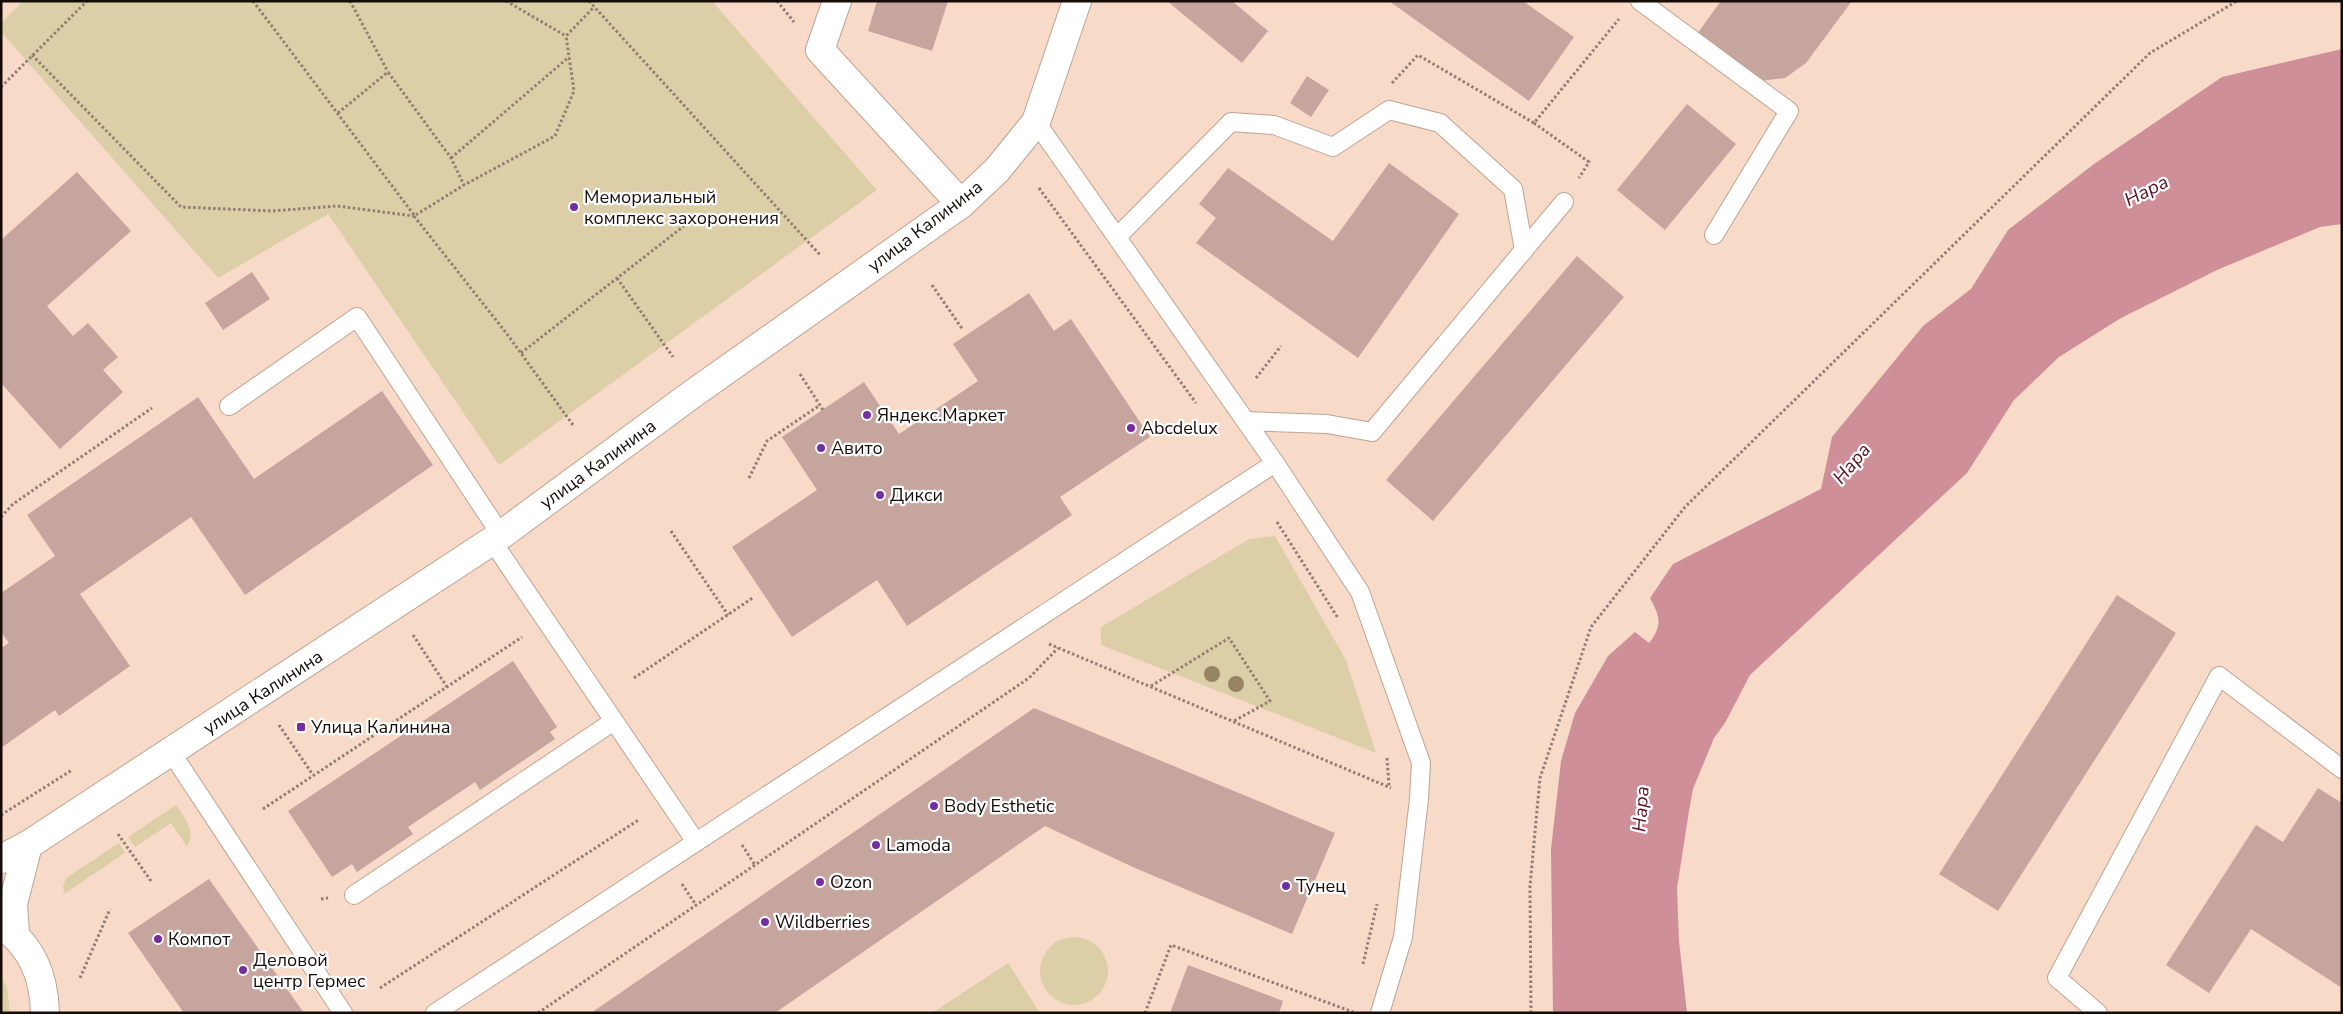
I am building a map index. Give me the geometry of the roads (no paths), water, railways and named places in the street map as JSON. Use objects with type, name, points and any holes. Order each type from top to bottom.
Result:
[{"type":"street","points":[[837,1],[820,50],[961,204]]},
{"type":"street","name":"улица Калинина","points":[[1,859],[28,845],[497,538],[691,395],[961,204],[997,170],[1036,122],[1077,1]]},
{"type":"street","points":[[28,845],[8,929],[29,951],[39,972],[44,994],[45,1013]]},
{"type":"lane","points":[[1640,1],[1789,110],[1714,235]]},
{"type":"lane","points":[[1117,238],[1231,122],[1274,125],[1334,147],[1389,110],[1440,123],[1513,189],[1524,250]]},
{"type":"lane","points":[[1036,122],[1275,463],[1360,592],[1421,763],[1419,799],[1403,937],[1380,1013]]},
{"type":"lane","points":[[1246,421],[1327,424],[1372,432],[1564,202]]},
{"type":"lane","points":[[229,406],[358,317],[614,721],[696,842]]},
{"type":"lane","points":[[435,1013],[1017,630],[1275,463]]},
{"type":"lane","points":[[2098,1013],[2058,978],[2219,676],[2342,769]]},
{"type":"lane","points":[[354,895],[614,721]]},
{"type":"lane","points":[[171,752],[343,1013]]},
{"type":"water","name":"Нара","points":[[2342,49],[2342,224],[2320,227],[2217,270],[2121,318],[2059,357],[2014,400],[1967,473],[1750,675],[1725,723],[1714,738],[1693,789],[1677,888],[1679,941],[1687,1013],[1553,1013],[1551,849],[1561,761],[1575,713],[1608,656],[1635,632],[1649,643],[1653,637],[1659,621],[1650,598],[1673,564],[1821,489],[1832,437],[1923,326],[1971,289],[2008,230],[2094,164],[2222,77]]},
{"type":"place","name":"Мемориальный комплекс захоронения","points":[[574,207]]},
{"type":"place","name":"Яндекс.Маркет","points":[[867,415]]},
{"type":"place","name":"Abcdelux","points":[[1131,428]]},
{"type":"place","name":"Авито","points":[[821,448]]},
{"type":"place","name":"Дикси","points":[[880,495]]},
{"type":"place","name":"Улица Калинина","points":[[301,727]]},
{"type":"place","name":"Body Esthetic","points":[[934,806]]},
{"type":"place","name":"Lamoda","points":[[876,845]]},
{"type":"place","name":"Ozon","points":[[820,882]]},
{"type":"place","name":"Тунец","points":[[1286,886]]},
{"type":"place","name":"Wildberries","points":[[765,922]]},
{"type":"place","name":"Компот","points":[[158,939]]},
{"type":"place","name":"Деловой центр Гермес","points":[[243,970]]}]
